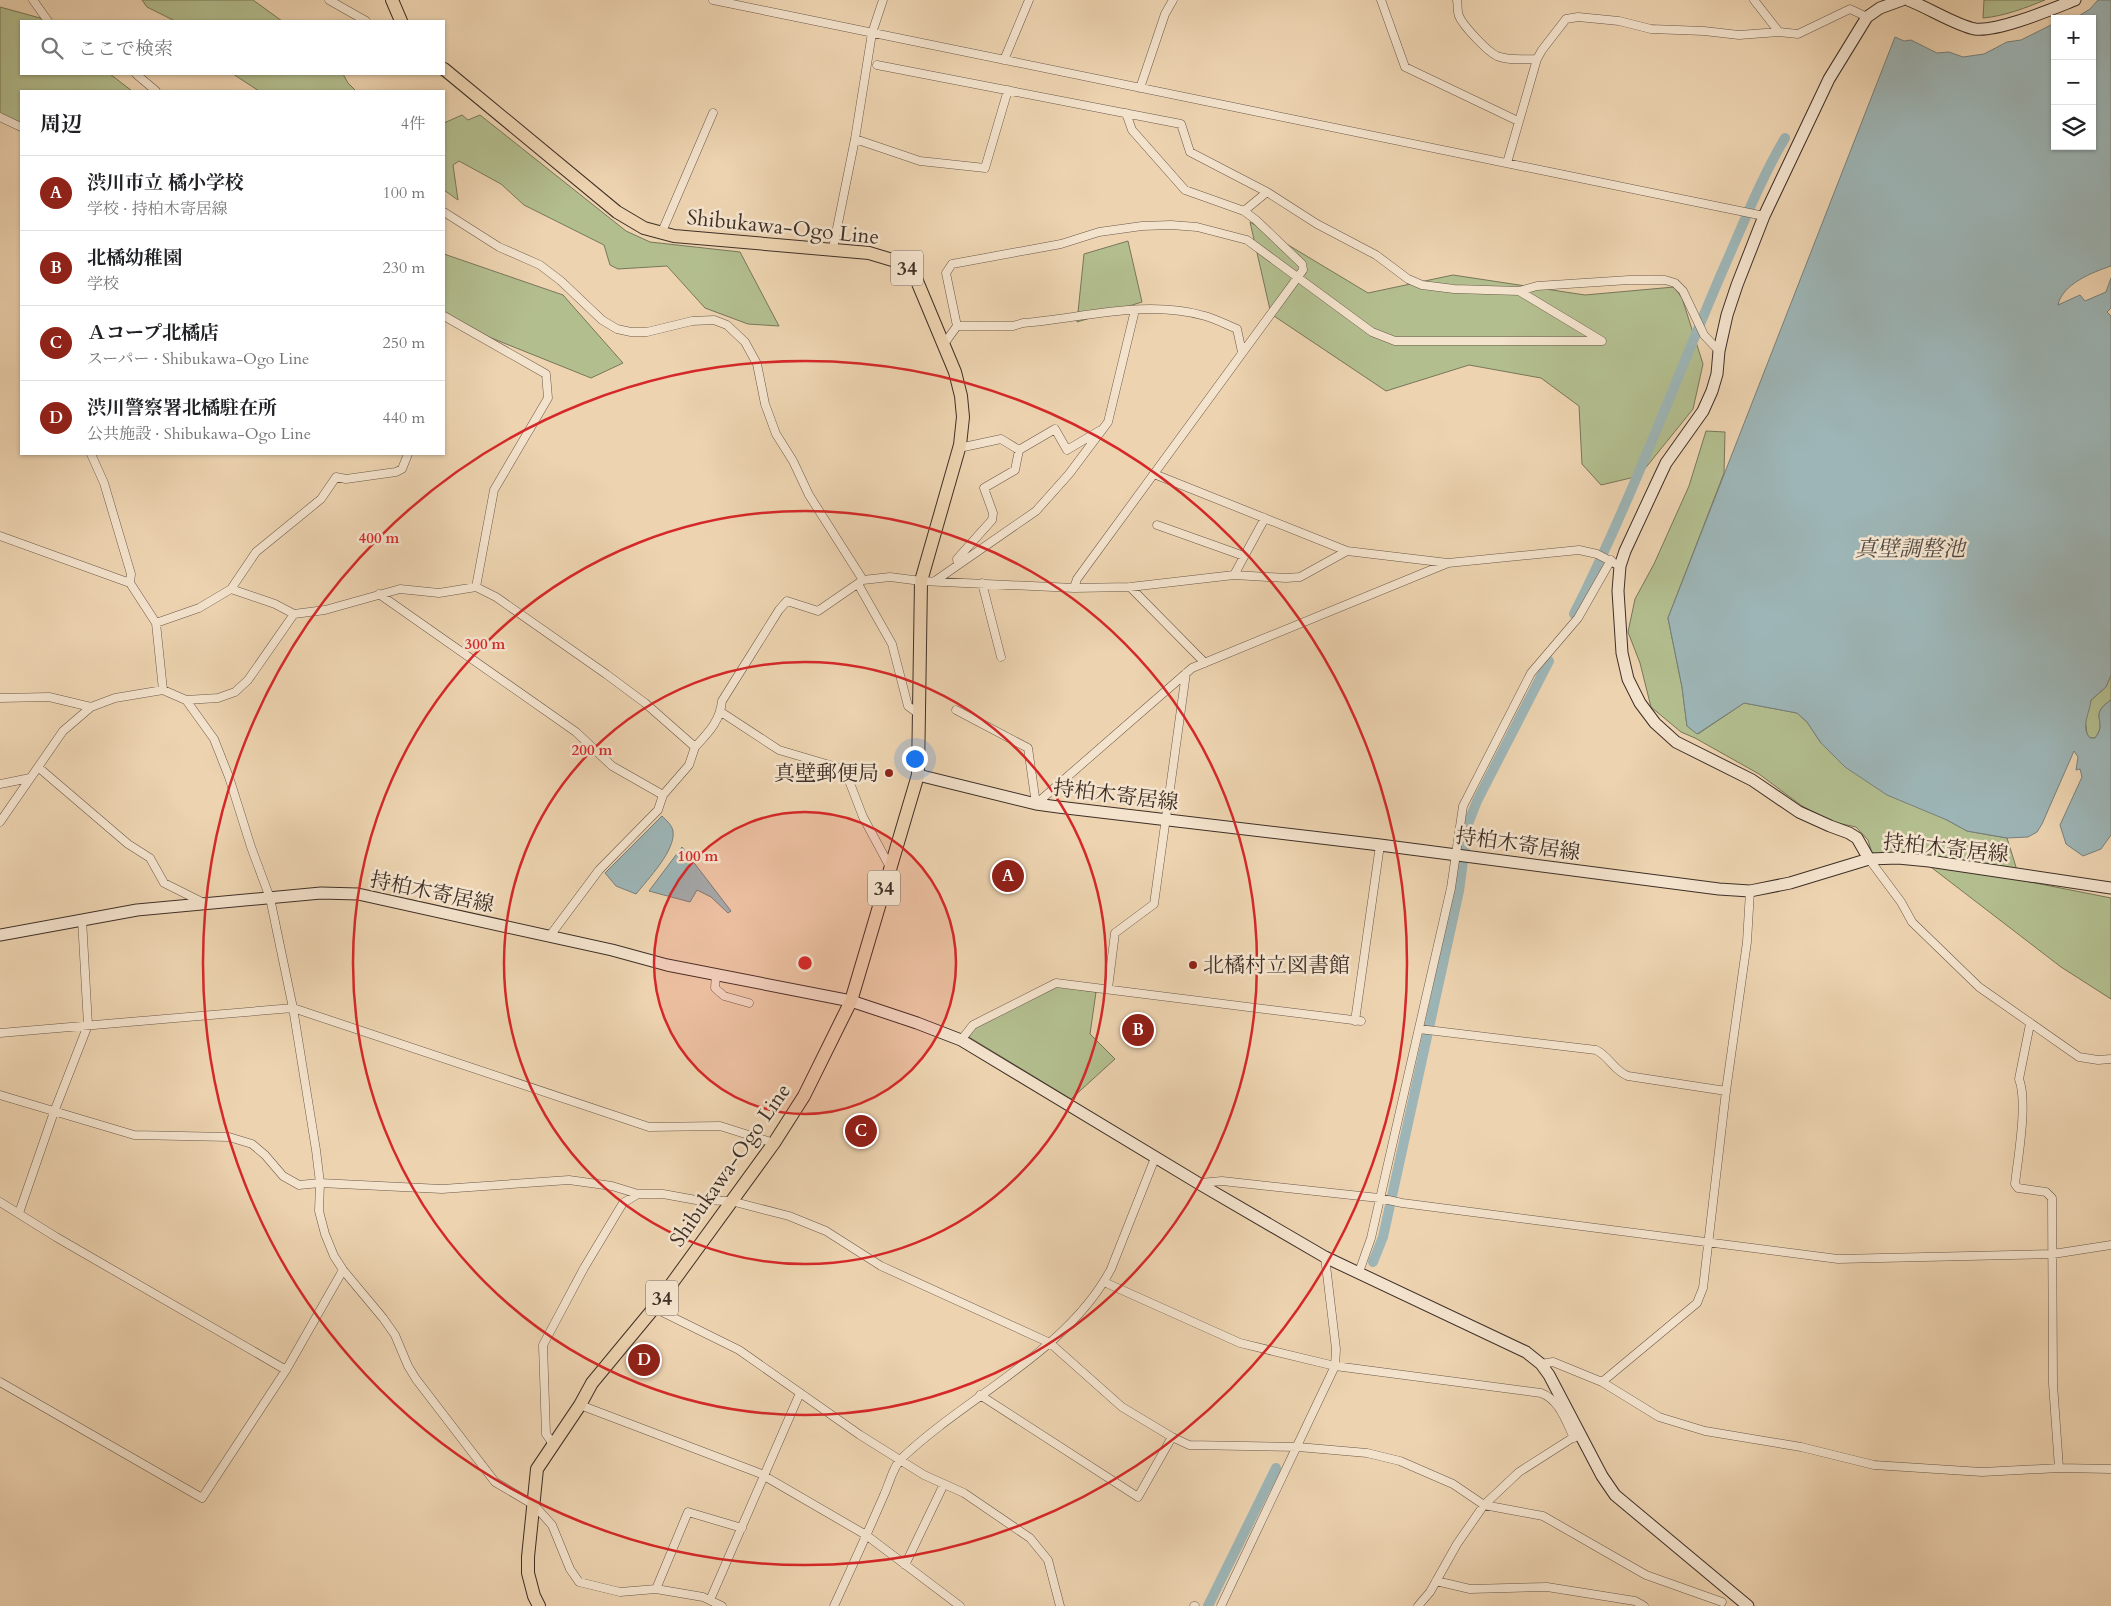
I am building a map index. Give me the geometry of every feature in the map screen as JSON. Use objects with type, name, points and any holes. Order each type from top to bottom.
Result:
[{"type":"main road","points":[[392,0],[401,20]]},
{"type":"main road","name":"Shibukawa-Ogo Line","points":[[445,70],[600,200],[634,224],[661,234],[870,252],[899,262],[917,281],[944,344],[955,372],[961,396],[963,417],[959,448],[921,581],[918,775],[850,1001],[804,1096],[774,1143],[654,1308],[592,1383],[580,1405],[537,1469],[528,1573],[534,1596],[539,1606]]},
{"type":"street","points":[[33,0],[47,20]]},
{"type":"street","points":[[329,0],[364,20]]},
{"type":"street","points":[[713,0],[1764,216]]},
{"type":"street","points":[[833,248],[855,139],[872,33],[884,0]]},
{"type":"street","points":[[1004,60],[1029,0]]},
{"type":"street","points":[[1140,88],[1165,14],[1172,0]]},
{"type":"street","points":[[1381,0],[1405,67],[1518,121]]},
{"type":"street","points":[[1457,0],[1459,16],[1468,30],[1497,56],[1537,59]]},
{"type":"street","points":[[1754,0],[1779,32]]},
{"type":"street","points":[[1359,1272],[1371,1238],[1381,1199],[1420,1029],[1451,888],[1460,818],[1466,796],[1531,673],[1578,618],[1612,562],[1624,551],[1666,463],[1703,411],[1717,374],[1719,351],[1736,285],[1764,216],[1829,79],[1867,17],[1880,8],[1902,0]]},
{"type":"street","points":[[1908,0],[1974,29],[1986,29],[2030,17],[2075,0]]},
{"type":"street","points":[[1506,163],[1537,59],[1566,19],[1578,17],[1619,21],[1650,29],[1704,31],[1739,35],[1779,32],[1798,34],[1850,9],[1867,17]]},
{"type":"street","points":[[878,64],[1181,124],[1190,152],[1268,192],[1317,224],[1376,255],[1408,278],[1422,285],[1454,289],[1518,291],[1537,286],[1629,280],[1665,280],[1676,283],[1683,291],[1704,334],[1719,351]]},
{"type":"street","points":[[137,75],[155,90]]},
{"type":"street","points":[[855,139],[920,161],[985,168],[1008,90]]},
{"type":"street","points":[[661,234],[713,113]]},
{"type":"street","points":[[1074,588],[1077,579],[1242,352],[1300,277],[1303,270],[1302,264],[1244,211],[1185,190],[1132,130],[1126,114]]},
{"type":"street","points":[[0,117],[20,127]]},
{"type":"street","points":[[1244,211],[1268,192]]},
{"type":"street","points":[[445,213],[499,246],[540,265],[602,320],[617,329],[631,332],[647,332],[692,321],[714,320],[727,325],[745,342],[757,364],[765,404],[776,434],[860,582],[892,644],[908,706],[919,714]]},
{"type":"street","points":[[944,344],[957,326],[946,273],[952,264],[1062,244],[1099,232],[1171,225],[1197,227],[1247,240],[1300,277],[1372,332],[1395,341],[1602,341],[1518,291]]},
{"type":"street","points":[[935,581],[1036,511],[1069,474],[1103,429],[1108,422],[1135,310]]},
{"type":"street","points":[[957,326],[1013,326],[1095,312],[1169,310],[1206,316],[1237,329],[1242,352]]},
{"type":"street","points":[[445,317],[546,374],[548,398],[494,490],[476,588]]},
{"type":"street","points":[[958,565],[957,559],[992,520],[993,514],[984,488],[1015,470],[1019,450],[1055,429],[1067,450],[1103,429]]},
{"type":"street","points":[[959,448],[1001,439],[1019,450]]},
{"type":"street","points":[[91,455],[107,492],[131,574],[130,583]]},
{"type":"street","points":[[156,623],[199,608],[231,589],[256,552],[321,499],[336,477],[346,479],[396,472],[402,469],[408,455]]},
{"type":"street","points":[[1154,474],[1347,551],[1448,563],[1579,550],[1597,554],[1612,562]]},
{"type":"street","points":[[1234,575],[1266,518]]},
{"type":"street","points":[[1157,525],[1244,556]]},
{"type":"street","points":[[0,536],[130,583],[156,623],[163,690]]},
{"type":"street","points":[[550,938],[599,870],[658,810],[663,795],[688,765],[695,747],[715,725],[721,712],[722,700],[779,610],[787,602],[818,610],[860,582],[890,577],[921,581],[982,584],[1074,588],[1130,588],[1234,575],[1300,577],[1347,551]]},
{"type":"street","points":[[1612,562],[1618,592],[1624,665],[1634,691],[1655,722],[1676,742],[1752,780],[1799,812],[1849,832],[1858,838],[1869,859],[1901,902],[1912,922],[1979,987],[2079,1057],[2098,1060],[2111,1058]]},
{"type":"street","points":[[1036,804],[1186,673],[1205,663],[1448,563]]},
{"type":"street","points":[[982,584],[1001,657]]},
{"type":"street","points":[[231,589],[275,604],[294,614],[325,610],[400,589],[439,593],[476,588],[496,597],[606,674],[645,703],[695,747]]},
{"type":"street","points":[[1130,588],[1205,663]]},
{"type":"street","points":[[379,594],[576,732],[612,766],[663,795]]},
{"type":"street","points":[[0,822],[63,731],[91,707],[115,698],[163,690],[186,700],[218,698],[235,692],[248,680],[294,614]]},
{"type":"street","points":[[1108,988],[1115,932],[1154,904],[1164,820],[1186,673]]},
{"type":"street","points":[[0,698],[49,697],[91,707]]},
{"type":"street","points":[[186,700],[214,739],[229,777],[251,847],[270,898],[293,1008],[316,1150],[320,1183],[319,1211],[334,1256],[383,1318],[395,1335],[408,1366],[495,1482],[534,1504],[552,1525],[570,1569],[579,1582],[620,1592],[656,1589],[710,1600],[722,1606]]},
{"type":"street","points":[[956,710],[1028,748],[1036,804]]},
{"type":"street","points":[[721,712],[779,750],[842,769],[848,778],[863,816],[890,868]]},
{"type":"street","points":[[38,767],[128,844],[150,858],[164,883],[205,904]]},
{"type":"street","name":"持柏木寄居線","points":[[918,775],[1036,804],[1380,845],[1710,888],[1750,890],[1790,883],[1869,859],[1929,861],[2111,888]]},
{"type":"street","points":[[0,784],[30,778]]},
{"type":"street","points":[[961,1040],[973,1025],[1056,983],[1108,988],[1358,1021],[1380,845]]},
{"type":"street","points":[[1602,1382],[1697,1303],[1703,1288],[1726,1091],[1747,942],[1750,890]]},
{"type":"street","name":"持柏木寄居線","points":[[0,935],[137,910],[321,893],[358,894],[414,905],[550,938],[612,950],[667,965],[850,1001],[961,1040],[1155,1158],[1325,1257],[1516,1347],[1541,1364]]},
{"type":"street","points":[[19,1213],[54,1112],[88,1025],[82,919]]},
{"type":"street","points":[[716,975],[715,988],[724,996],[749,1003]]},
{"type":"street","points":[[0,1033],[293,1008],[649,1126],[720,1126],[774,1143]]},
{"type":"street","points":[[2030,1024],[2020,1079],[2022,1086],[2021,1116],[2016,1184],[2018,1188],[2046,1192],[2052,1198],[2053,1384],[2059,1468]]},
{"type":"street","points":[[1420,1029],[1596,1050],[1602,1053],[1619,1071],[1628,1076],[1726,1091]]},
{"type":"street","points":[[0,1095],[134,1135],[229,1136],[252,1144],[265,1155],[283,1176],[299,1185],[320,1183],[442,1188],[569,1180],[612,1186],[638,1194],[664,1194],[696,1200],[731,1201],[789,1216],[826,1231],[881,1266],[1050,1343],[1122,1407],[1189,1445],[1201,1447],[1298,1447],[1367,1453],[1400,1461],[1453,1484],[1484,1505],[1543,1516],[1646,1575],[1721,1604],[1730,1592]]},
{"type":"street","points":[[834,1606],[900,1460],[980,1395],[1050,1343],[1086,1306],[1104,1282],[1155,1158]]},
{"type":"street","points":[[1198,1183],[1222,1180],[1838,1259],[2053,1254],[2111,1245]]},
{"type":"street","points":[[553,1444],[546,1434],[543,1345],[584,1268],[623,1202],[638,1194]]},
{"type":"street","points":[[0,1202],[56,1237],[286,1370]]},
{"type":"street","points":[[1221,1606],[1336,1366],[1336,1349],[1325,1257]]},
{"type":"street","points":[[0,1382],[202,1498],[286,1370],[344,1270]]},
{"type":"street","points":[[1104,1282],[1240,1343],[1336,1366],[1541,1394],[1551,1398],[1614,1495],[1748,1606]]},
{"type":"street","points":[[654,1308],[739,1350],[860,1435],[924,1475],[964,1493],[1030,1538],[1048,1560],[1060,1606]]},
{"type":"street","points":[[1577,1436],[1556,1387],[1541,1364],[1553,1362],[1602,1382],[1659,1416],[1705,1431],[1801,1447],[1874,1465],[1982,1472],[2059,1468],[2111,1469]]},
{"type":"street","points":[[710,1600],[800,1392]]},
{"type":"street","points":[[980,1395],[1138,1497],[1172,1437]]},
{"type":"street","points":[[580,1405],[764,1476],[866,1535],[960,1606]]},
{"type":"street","points":[[1418,1606],[1436,1581],[1456,1544],[1484,1505],[1520,1472],[1577,1436]]},
{"type":"street","points":[[905,1565],[944,1484]]},
{"type":"street","points":[[656,1589],[688,1512],[742,1528]]},
{"type":"street","points":[[1436,1581],[1470,1589],[1547,1586],[1635,1601],[1644,1606]]},
{"type":"green space","points":[[142,0],[253,0],[281,20],[173,20],[147,7]]},
{"type":"green space","points":[[1984,0],[2045,0],[2007,14],[1983,18]]},
{"type":"green space","points":[[0,7],[43,20],[20,20],[20,75],[111,75],[131,90],[20,90],[20,124],[0,115]]},
{"type":"green space","points":[[235,75],[344,75],[355,90],[257,90]]},
{"type":"green space","points":[[462,115],[468,120],[480,115],[626,231],[650,242],[740,252],[779,326],[748,324],[705,308],[667,266],[618,269],[610,265],[604,245],[524,205],[501,184],[459,161],[453,165],[458,200],[445,191],[445,123]]},
{"type":"green space","points":[[1250,222],[1368,293],[1453,275],[1585,295],[1674,287],[1682,298],[1703,364],[1693,409],[1639,476],[1601,485],[1582,464],[1579,406],[1541,378],[1469,365],[1386,391],[1271,314]]},
{"type":"green space","points":[[1128,241],[1142,302],[1077,322],[1084,254]]},
{"type":"green space","points":[[445,254],[563,295],[623,363],[591,378],[445,319]]},
{"type":"green space","points":[[1706,431],[1725,432],[1724,473],[1668,618],[1682,687],[1687,726],[1698,734],[1744,703],[1797,713],[1807,722],[1821,743],[1947,820],[1967,831],[2007,838],[2020,880],[2111,898],[2111,999],[2061,967],[1923,861],[1872,853],[1868,840],[1856,827],[1833,822],[1802,806],[1759,774],[1681,732],[1651,707],[1640,663],[1628,632],[1635,599],[1654,564],[1689,486]]},
{"type":"green space","points":[[2111,675],[2111,700],[2100,710],[2099,732],[2095,738],[2090,738],[2087,734],[2085,719],[2091,700],[2106,687]]},
{"type":"green space","points":[[1054,986],[1096,992],[1090,1034],[1115,1059],[1071,1099],[969,1037],[974,1028]]},
{"type":"water","name":"真壁調整池","points":[[2098,0],[2111,0],[2111,266],[2087,275],[2072,285],[2065,291],[2058,305],[2080,295],[2085,301],[2106,292],[2111,278],[2111,308],[2107,312],[2111,316],[2111,675],[2106,687],[2091,700],[2086,729],[2090,738],[2095,738],[2100,727],[2100,710],[2111,700],[2111,835],[2101,849],[2083,856],[2066,844],[2060,825],[2082,777],[2080,769],[2076,770],[2078,757],[2074,751],[2037,832],[2028,837],[2007,838],[1967,831],[1947,820],[1887,795],[1845,767],[1821,743],[1807,722],[1797,713],[1744,703],[1697,734],[1687,726],[1682,687],[1668,618],[1895,37],[1904,41],[1911,40],[1937,53],[1949,52],[1963,57],[1984,54],[2007,42],[2021,40],[2051,25],[2051,150],[2096,150],[2096,15],[2080,15],[2090,9]]},
{"type":"water","points":[[662,816],[669,823],[673,831],[673,839],[666,855],[636,894],[616,886],[605,873]]},
{"type":"water","points":[[682,847],[731,911],[728,913],[711,897],[697,890],[690,902],[649,891]]},
{"type":"waterway","points":[[1574,614],[1633,487],[1704,315],[1767,170],[1785,138]]},
{"type":"waterway","points":[[1373,1262],[1383,1237],[1459,891],[1468,824],[1477,801],[1549,661]]},
{"type":"waterway","points":[[1208,1606],[1276,1468]]},
{"type":"place","name":"真壁郵便局","points":[[889,773]]},
{"type":"place","name":"渋川市立 橘小学校","points":[[1008,876]]},
{"type":"place","name":"北橘村立図書館","points":[[1193,965]]},
{"type":"place","name":"北橘幼稚園","points":[[1138,1030]]},
{"type":"place","name":"Ａコープ北橘店","points":[[861,1131]]},
{"type":"place","name":"渋川警察署北橘駐在所","points":[[644,1360]]}]
